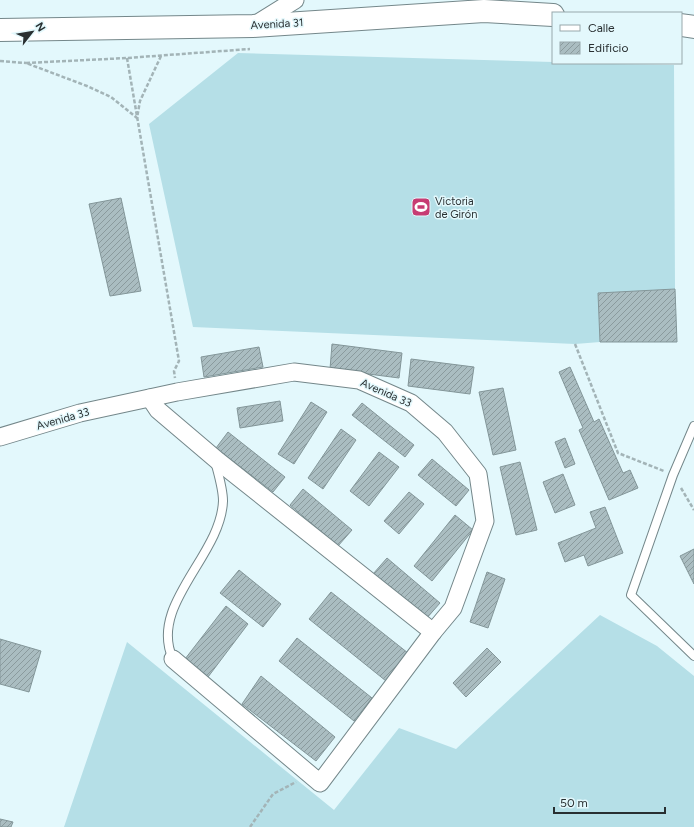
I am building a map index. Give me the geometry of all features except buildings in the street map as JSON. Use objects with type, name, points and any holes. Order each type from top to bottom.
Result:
[{"type":"main road","name":"Avenida 31","points":[[0,30],[253,26],[484,11],[552,15]]},
{"type":"main road","points":[[682,25],[694,27]]},
{"type":"street","points":[[253,26],[295,0]]},
{"type":"street","name":"Avenida 33","points":[[0,437],[80,413],[177,392],[294,372],[359,380],[411,402],[445,432],[478,474],[485,520],[453,608],[433,632],[320,783],[310,775]]},
{"type":"street","points":[[150,398],[158,410],[218,461],[433,632]]},
{"type":"street","points":[[173,659],[310,775]]},
{"type":"lane","points":[[694,426],[673,475],[630,595],[694,656]]},
{"type":"lane","points":[[173,659],[166,640],[167,630],[184,585],[196,570],[210,545],[223,501],[216,465],[218,461]]},
{"type":"path","points":[[0,62],[26,63],[127,58],[250,49]]},
{"type":"path","points":[[137,118],[140,101],[160,56]]},
{"type":"path","points":[[127,58],[179,361],[174,371],[177,392]]},
{"type":"path","points":[[26,63],[87,86],[111,98],[137,118]]},
{"type":"path","points":[[575,344],[618,453],[673,475],[694,510]]},
{"type":"path","points":[[250,827],[274,794],[310,775]]},
{"type":"shaded area","name":"Victoria de Girón","points":[[238,53],[552,62],[552,64],[674,65],[675,289],[598,293],[600,342],[575,344],[193,327],[149,124]]},
{"type":"shaded area","points":[[600,615],[657,646],[694,676],[694,827],[64,827],[127,642],[334,810],[399,728],[456,749]]},
{"type":"place","name":"Victoria de Girón","points":[[421,207]]}]
